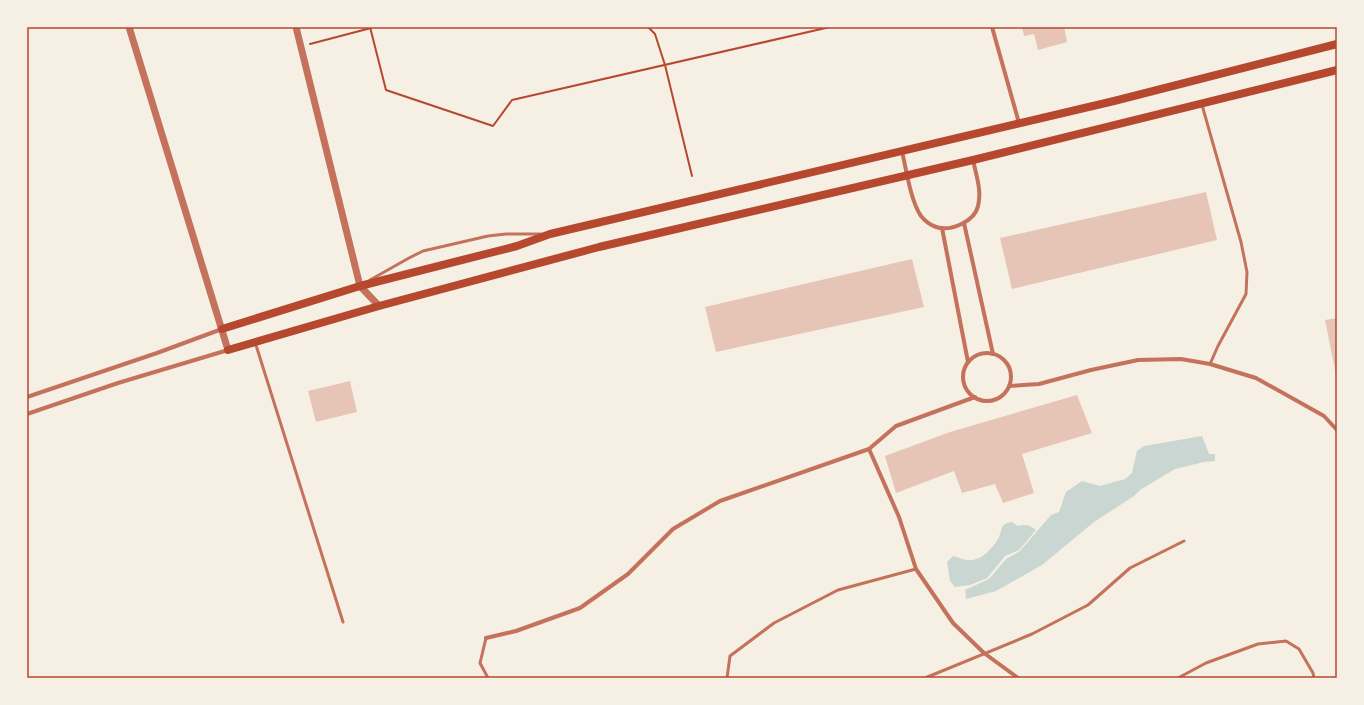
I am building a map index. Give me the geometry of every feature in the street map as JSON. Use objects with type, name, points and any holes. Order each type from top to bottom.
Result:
[{"type":"main road","points":[[222,329],[360,286],[509,248],[550,234],[1019,123],[1337,44]]},
{"type":"main road","points":[[228,350],[379,306],[600,247],[973,160],[1337,70]]},
{"type":"street","points":[[27,414],[118,383],[228,350],[129,27]]},
{"type":"street","points":[[296,27],[360,286],[379,306]]},
{"type":"street","points":[[992,27],[1019,123]]},
{"type":"street","points":[[902,151],[913,197],[920,214],[936,228],[955,226],[964,223],[970,220],[975,214],[978,207],[979,187],[973,160]]},
{"type":"street","points":[[964,223],[993,354]]},
{"type":"street","points":[[942,228],[968,362]]},
{"type":"street","points":[[27,397],[157,353],[222,329]]},
{"type":"street","points":[[979,354],[993,354],[1002,358],[1008,366],[1011,376],[1009,386],[1003,394],[994,399],[984,400],[975,397],[967,391],[963,381],[964,371],[968,362],[979,354]]},
{"type":"street","points":[[1009,386],[1039,384],[1091,370],[1138,360],[1181,359],[1210,364],[1256,378],[1324,416],[1337,430]]},
{"type":"street","points":[[486,638],[516,631],[580,608],[628,574],[673,529],[720,501],[869,449],[896,426],[975,397]]},
{"type":"street","points":[[869,449],[898,517],[916,569],[953,622],[984,653],[1018,678]]},
{"type":"lane","points":[[1201,104],[1239,235],[1247,272],[1246,294],[1210,364]]},
{"type":"lane","points":[[360,286],[424,251],[488,236],[506,234],[550,234]]},
{"type":"lane","points":[[255,342],[343,622]]},
{"type":"lane","points":[[926,678],[1032,634],[1088,605],[1130,568],[1184,541]]},
{"type":"lane","points":[[727,678],[730,656],[774,623],[838,590],[916,569]]},
{"type":"lane","points":[[486,638],[480,663],[488,678]]},
{"type":"lane","points":[[1178,678],[1206,663],[1258,644],[1286,642],[1299,649],[1314,673],[1314,678]]},
{"type":"path","points":[[648,27],[656,34],[692,176]]},
{"type":"path","points":[[300,46],[370,28],[386,90],[493,126],[512,100],[830,27]]},
{"type":"shaded area","points":[[1202,436],[1209,454],[1215,454],[1215,461],[1175,469],[1140,490],[1134,496],[1094,522],[1042,565],[996,591],[966,599],[965,590],[989,579],[1006,559],[1020,551],[1051,515],[1059,512],[1066,492],[1082,481],[1100,486],[1125,479],[1132,473],[1137,451],[1144,446]]},
{"type":"shaded area","points":[[1012,522],[1018,526],[1027,525],[1036,530],[1019,550],[1005,556],[987,578],[970,585],[955,587],[950,581],[947,562],[953,556],[965,560],[978,559],[997,541],[1004,525]]},
{"type":"building","points":[[1022,27],[1064,27],[1067,42],[1038,50],[1034,34],[1024,36]]},
{"type":"building","points":[[1206,192],[1217,240],[1012,289],[1000,238]]},
{"type":"building","points":[[912,259],[924,307],[716,352],[705,307]]},
{"type":"building","points":[[1337,318],[1337,375],[1336,375],[1325,320]]},
{"type":"building","points":[[350,381],[357,412],[316,422],[308,391]]},
{"type":"building","points":[[1077,395],[1092,433],[1022,454],[1034,493],[1003,503],[995,484],[962,493],[954,471],[896,493],[885,456],[950,432]]}]
